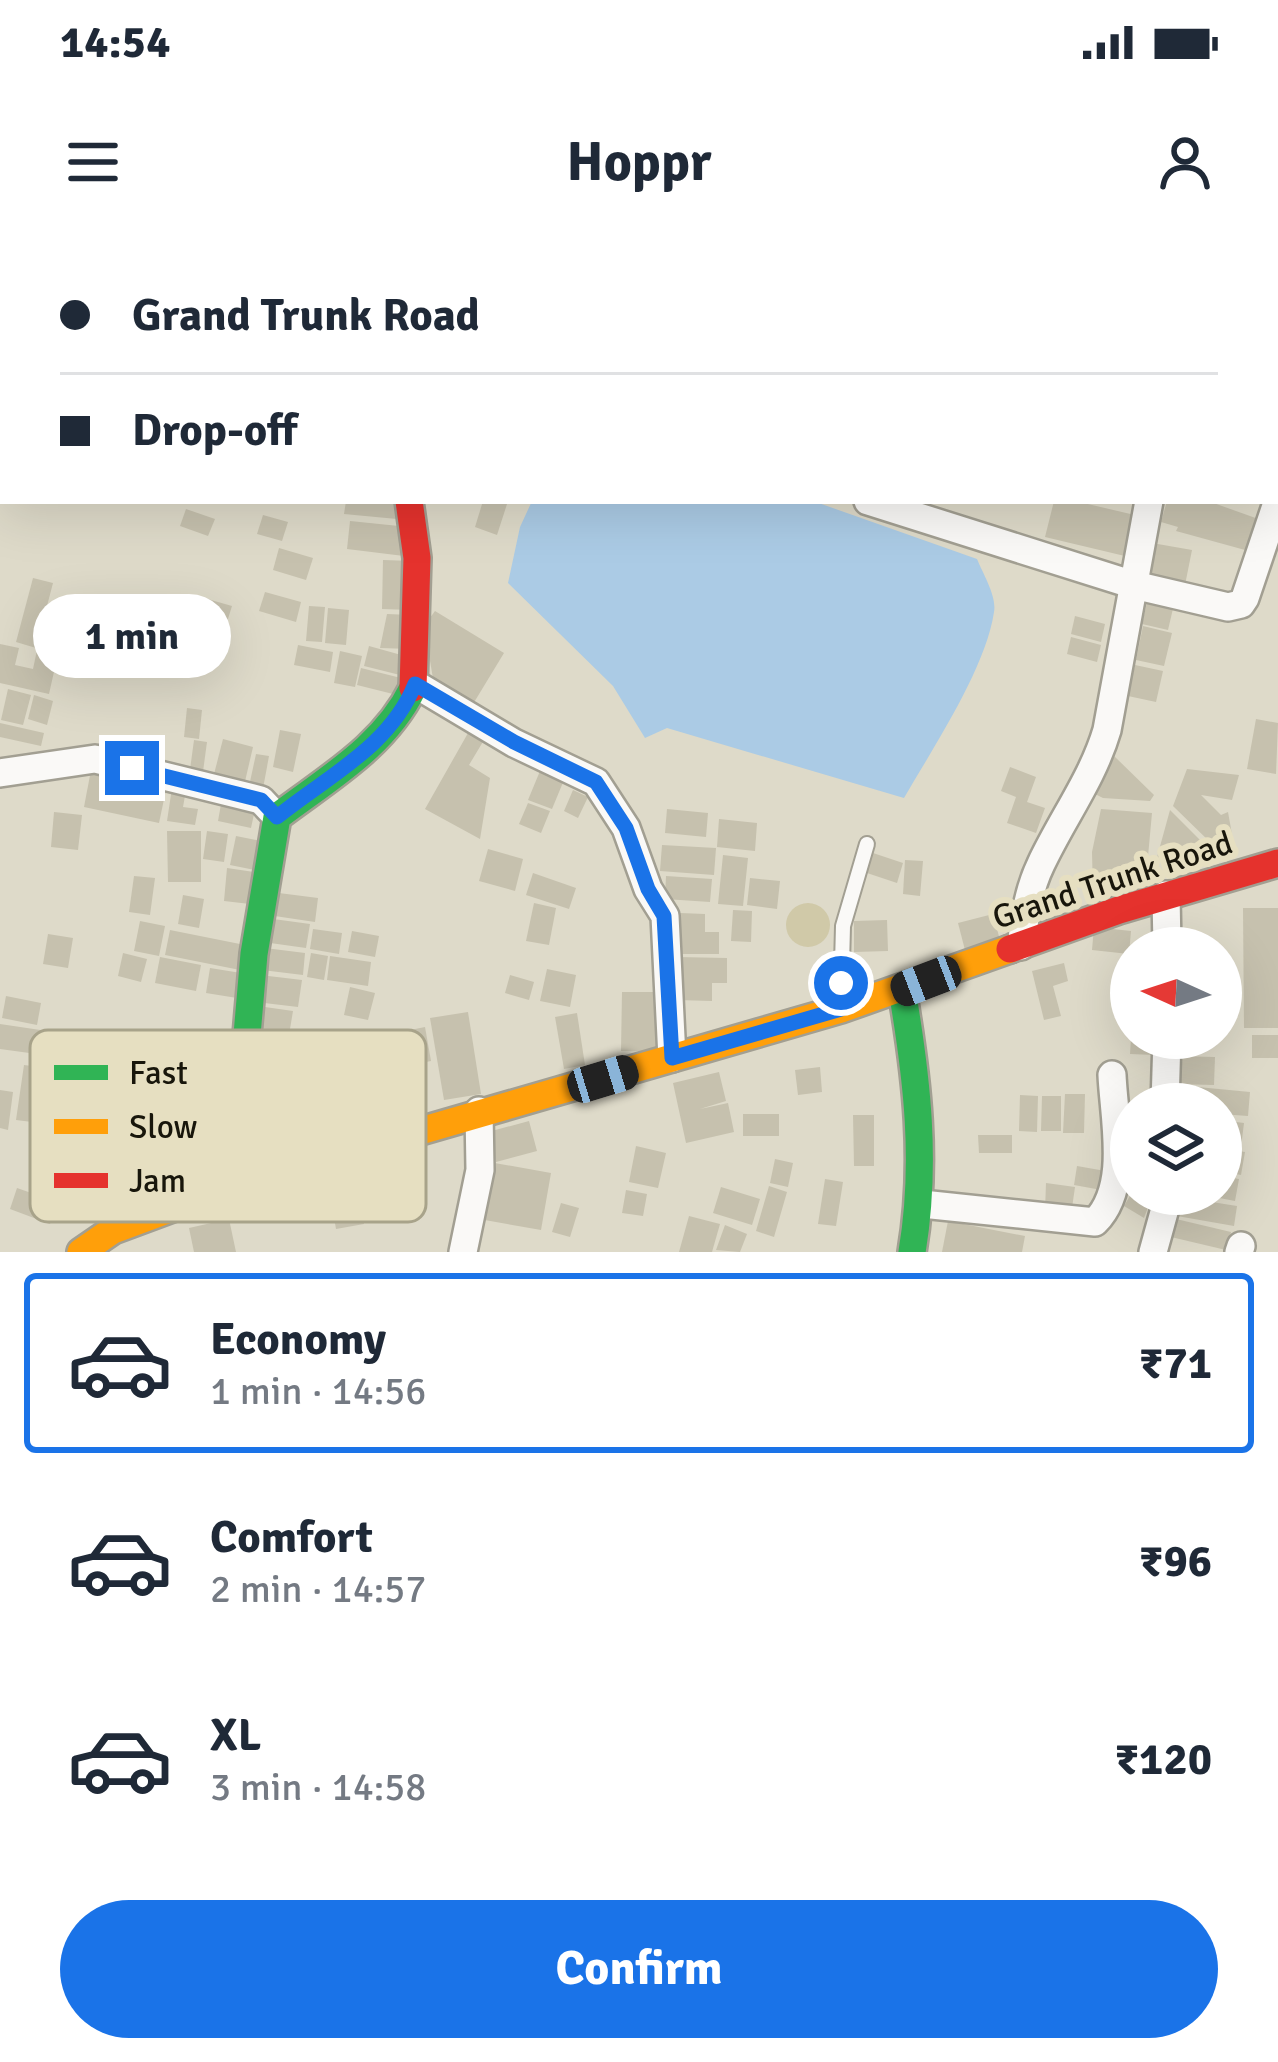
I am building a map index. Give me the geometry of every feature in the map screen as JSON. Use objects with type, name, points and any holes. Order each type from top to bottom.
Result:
[{"type":"main road","points":[[246,1030],[260,895],[277,817],[334,779],[375,742],[415,684],[416,558],[409,504]]},
{"type":"main road","name":"Grand Trunk Road","points":[[426,1127],[841,1009],[1278,862]]},
{"type":"main road","points":[[902,990],[919,1092],[922,1204],[912,1252]]},
{"type":"main road","name":"Grand Trunk Road","points":[[81,1252],[131,1222]]},
{"type":"street","points":[[877,504],[1134,584],[1228,607],[1241,604],[1267,574],[1277,504]]},
{"type":"street","points":[[952,530],[960,504]]},
{"type":"street","points":[[1021,946],[1026,904],[1039,868],[1103,745],[1148,504]]},
{"type":"street","points":[[415,684],[514,742],[596,782],[626,828],[648,889],[664,916],[672,1058]]},
{"type":"street","points":[[0,773],[95,759],[261,800],[277,817]]},
{"type":"street","points":[[1166,896],[1167,927]]},
{"type":"street","points":[[922,1204],[1095,1222],[1116,1177],[1112,1075]]},
{"type":"street","points":[[463,1252],[480,1169],[479,1111]]},
{"type":"street","points":[[1153,1252],[1163,1215]]},
{"type":"lane","points":[[841,1009],[843,926],[867,844]]},
{"type":"shaded area","points":[[808,903],[824,909],[830,925],[824,941],[808,947],[792,941],[786,925],[792,909]]},
{"type":"water","points":[[531,504],[821,504],[977,559],[994,612],[981,658],[904,798],[667,728],[645,738],[613,686],[508,583],[520,527]]},
{"type":"building","points":[[346,504],[399,504],[397,519],[344,514]]},
{"type":"building","points":[[482,504],[507,504],[497,535],[475,527]]},
{"type":"building","points":[[1053,504],[1088,504],[1139,516],[1129,557],[1045,537]]},
{"type":"building","points":[[1166,504],[1216,504],[1264,521],[1256,553],[1176,531],[1178,527],[1161,522]]},
{"type":"building","points":[[186,509],[215,519],[208,536],[180,526]]},
{"type":"building","points":[[263,515],[288,522],[282,541],[257,534]]},
{"type":"building","points":[[350,521],[399,526],[404,556],[347,549]]},
{"type":"building","points":[[1152,543],[1192,550],[1185,585],[1146,578]]},
{"type":"building","points":[[279,548],[313,558],[306,580],[273,570]]},
{"type":"building","points":[[383,560],[412,561],[411,610],[382,609]]},
{"type":"building","points":[[33,578],[53,583],[36,648],[16,642]]},
{"type":"building","points":[[265,592],[301,602],[296,622],[259,611]]},
{"type":"building","points":[[1149,594],[1175,600],[1168,630],[1142,624]]},
{"type":"building","points":[[197,596],[232,606],[221,641],[186,631]]},
{"type":"building","points":[[309,606],[325,607],[322,642],[306,641]]},
{"type":"building","points":[[328,608],[349,610],[346,645],[325,643]]},
{"type":"building","points":[[435,611],[504,653],[470,709],[435,690],[424,626]]},
{"type":"building","points":[[387,614],[411,615],[410,649],[380,648]]},
{"type":"building","points":[[1075,616],[1105,624],[1101,642],[1071,634]]},
{"type":"building","points":[[1143,626],[1172,633],[1164,666],[1136,660]]},
{"type":"building","points":[[1071,637],[1101,645],[1097,662],[1067,654]]},
{"type":"building","points":[[0,644],[19,648],[15,665],[33,669],[37,650],[58,654],[49,694],[0,683]]},
{"type":"building","points":[[298,645],[333,652],[330,672],[294,665]]},
{"type":"building","points":[[369,646],[412,658],[408,677],[364,666]]},
{"type":"building","points":[[340,651],[362,656],[355,687],[334,683]]},
{"type":"building","points":[[1135,665],[1163,671],[1156,702],[1128,696]]},
{"type":"building","points":[[361,668],[409,680],[405,697],[357,685]]},
{"type":"building","points":[[8,689],[31,695],[23,725],[1,720]]},
{"type":"building","points":[[34,695],[53,701],[47,725],[28,719]]},
{"type":"building","points":[[187,708],[202,710],[199,739],[184,737]]},
{"type":"building","points":[[1256,719],[1278,723],[1276,774],[1247,769]]},
{"type":"building","points":[[0,723],[44,733],[41,746],[0,737]]},
{"type":"building","points":[[472,726],[487,735],[469,765],[490,778],[480,839],[425,809]]},
{"type":"building","points":[[280,730],[301,734],[293,772],[273,767]]},
{"type":"building","points":[[223,739],[253,747],[243,790],[212,782]]},
{"type":"building","points":[[194,740],[207,742],[202,779],[189,777]]},
{"type":"building","points":[[256,754],[269,756],[262,794],[248,791]]},
{"type":"building","points":[[1113,755],[1154,795],[1150,801],[1103,798],[1089,791]]},
{"type":"building","points":[[1010,767],[1036,777],[1027,802],[1045,808],[1036,833],[1007,823],[1016,797],[1001,791]]},
{"type":"building","points":[[1187,769],[1239,775],[1232,800],[1201,795],[1221,815],[1228,812],[1233,840],[1212,844],[1173,806]]},
{"type":"building","points":[[91,770],[167,785],[159,823],[84,807]]},
{"type":"building","points":[[540,771],[564,780],[552,809],[528,800]]},
{"type":"building","points":[[172,788],[186,790],[183,807],[198,809],[195,825],[167,821]]},
{"type":"building","points":[[573,790],[588,797],[578,818],[564,811]]},
{"type":"building","points":[[223,793],[257,800],[251,828],[218,821]]},
{"type":"building","points":[[528,803],[550,811],[541,833],[519,824]]},
{"type":"building","points":[[667,809],[708,813],[706,837],[665,833]]},
{"type":"building","points":[[1101,809],[1152,813],[1146,878],[1108,875],[1106,894],[1093,893],[1092,852]]},
{"type":"building","points":[[1170,810],[1206,846],[1156,861]]},
{"type":"building","points":[[54,812],[82,815],[78,850],[51,847]]},
{"type":"building","points":[[719,819],[757,823],[755,851],[717,847]]},
{"type":"building","points":[[167,831],[201,831],[201,882],[168,882]]},
{"type":"building","points":[[207,831],[228,834],[224,862],[203,859]]},
{"type":"building","points":[[236,836],[266,842],[260,871],[230,865]]},
{"type":"building","points":[[662,845],[716,848],[714,875],[660,871]]},
{"type":"building","points":[[488,849],[523,859],[515,891],[479,881]]},
{"type":"building","points":[[873,853],[903,863],[897,883],[867,873]]},
{"type":"building","points":[[723,855],[748,858],[743,906],[718,904]]},
{"type":"building","points":[[905,860],[923,861],[920,896],[903,894]]},
{"type":"building","points":[[227,868],[254,872],[250,904],[224,901]]},
{"type":"building","points":[[533,873],[576,888],[569,909],[526,895]]},
{"type":"building","points":[[134,876],[155,878],[150,915],[129,912]]},
{"type":"building","points":[[666,876],[712,879],[710,902],[665,899]]},
{"type":"building","points":[[750,878],[780,881],[777,909],[747,905]]},
{"type":"building","points":[[271,892],[318,898],[315,922],[268,915]]},
{"type":"building","points":[[183,895],[204,899],[199,928],[178,924]]},
{"type":"building","points":[[534,903],[556,908],[549,945],[526,941]]},
{"type":"building","points":[[1243,908],[1278,908],[1278,1028],[1244,1028]]},
{"type":"building","points":[[733,910],[752,911],[751,942],[731,941]]},
{"type":"building","points":[[680,913],[705,914],[705,932],[719,932],[719,954],[679,954]]},
{"type":"building","points":[[993,914],[1001,944],[966,954],[958,923]]},
{"type":"building","points":[[266,918],[310,924],[306,948],[263,942]]},
{"type":"building","points":[[887,920],[888,951],[854,952],[854,921]]},
{"type":"building","points":[[140,921],[165,926],[159,956],[134,951]]},
{"type":"building","points":[[1094,927],[1110,929],[1110,952],[1092,950]]},
{"type":"building","points":[[313,929],[342,933],[339,954],[310,949]]},
{"type":"building","points":[[170,930],[245,945],[240,970],[165,955]]},
{"type":"building","points":[[352,931],[379,936],[375,957],[348,952]]},
{"type":"building","points":[[48,934],[73,938],[68,968],[43,964]]},
{"type":"building","points":[[265,948],[305,953],[303,975],[262,970]]},
{"type":"building","points":[[123,953],[147,959],[141,982],[118,976]]},
{"type":"building","points":[[311,953],[328,956],[324,980],[307,977]]},
{"type":"building","points":[[330,956],[371,962],[368,986],[327,980]]},
{"type":"building","points":[[160,957],[201,965],[196,991],[155,983]]},
{"type":"building","points":[[677,957],[727,958],[727,983],[712,983],[712,1001],[677,1000]]},
{"type":"building","points":[[1064,963],[1068,981],[1053,986],[1061,1016],[1044,1020],[1032,971]]},
{"type":"building","points":[[210,968],[241,973],[237,998],[206,993]]},
{"type":"building","points":[[547,969],[576,975],[570,1007],[540,1001]]},
{"type":"building","points":[[260,975],[302,980],[298,1007],[256,1002]]},
{"type":"building","points":[[510,975],[534,982],[529,1000],[505,993]]},
{"type":"building","points":[[350,987],[375,993],[368,1020],[344,1015]]},
{"type":"building","points":[[622,992],[660,992],[660,1052],[621,1051]]},
{"type":"building","points":[[6,996],[41,1003],[37,1025],[2,1018]]},
{"type":"building","points":[[258,1006],[293,1011],[290,1030],[255,1030]]},
{"type":"building","points":[[468,1012],[481,1094],[444,1100],[430,1018]]},
{"type":"building","points":[[577,1013],[585,1065],[564,1069],[555,1017]]},
{"type":"building","points":[[0,1024],[40,1030],[30,1030],[30,1053],[0,1049]]},
{"type":"building","points":[[1252,1035],[1278,1035],[1278,1058],[1252,1058]]},
{"type":"building","points":[[1177,1059],[1215,1059],[1214,1083],[1176,1083]]},
{"type":"building","points":[[24,1065],[30,1066],[30,1122],[16,1120]]},
{"type":"building","points":[[820,1067],[822,1092],[798,1095],[795,1070]]},
{"type":"building","points":[[719,1072],[726,1101],[700,1109],[728,1103],[734,1132],[686,1143],[673,1083]]},
{"type":"building","points":[[0,1090],[13,1092],[8,1130],[0,1128]]},
{"type":"building","points":[[1242,1091],[1250,1092],[1248,1116],[1242,1116]]},
{"type":"building","points":[[1065,1094],[1085,1094],[1084,1133],[1063,1133]]},
{"type":"building","points":[[1020,1095],[1038,1096],[1037,1132],[1019,1131]]},
{"type":"building","points":[[1042,1096],[1061,1096],[1061,1131],[1041,1131]]},
{"type":"building","points":[[743,1114],[779,1114],[779,1136],[743,1136]]},
{"type":"building","points":[[853,1115],[874,1115],[874,1166],[854,1166]]},
{"type":"building","points":[[529,1121],[537,1151],[496,1162],[488,1132]]},
{"type":"building","points":[[978,1135],[1012,1135],[1012,1153],[979,1153]]},
{"type":"building","points":[[636,1146],[666,1153],[658,1188],[629,1182]]},
{"type":"building","points":[[775,1159],[793,1163],[788,1187],[770,1183]]},
{"type":"building","points":[[489,1162],[551,1173],[541,1230],[479,1219]]},
{"type":"building","points":[[1077,1166],[1110,1172],[1107,1191],[1074,1185]]},
{"type":"building","points":[[825,1179],[843,1182],[836,1226],[818,1224]]},
{"type":"building","points":[[1046,1183],[1075,1187],[1071,1215],[1045,1211]]},
{"type":"building","points":[[769,1186],[787,1192],[774,1237],[756,1231]]},
{"type":"building","points":[[721,1187],[760,1199],[752,1225],[713,1213]]},
{"type":"building","points":[[17,1188],[30,1193],[30,1216],[10,1209]]},
{"type":"building","points":[[626,1190],[647,1194],[643,1216],[622,1213]]},
{"type":"building","points":[[561,1203],[579,1208],[570,1237],[552,1232]]},
{"type":"building","points":[[1177,1215],[1236,1215],[1234,1226]]},
{"type":"building","points":[[689,1216],[720,1224],[712,1252],[679,1252]]},
{"type":"building","points":[[1176,1219],[1231,1232],[1226,1250],[1171,1237]]},
{"type":"building","points":[[948,1221],[1025,1236],[1022,1252],[942,1252]]},
{"type":"building","points":[[230,1222],[236,1252],[194,1252],[189,1228]]},
{"type":"building","points":[[335,1222],[364,1222],[364,1224],[336,1229]]},
{"type":"building","points":[[725,1225],[747,1234],[740,1252],[716,1250]]},
{"type":"traffic: fast","points":[[247,1030],[254,954],[277,817],[371,744],[413,688]]},
{"type":"traffic: fast","points":[[902,990],[918,1121],[919,1186],[912,1252]]},
{"type":"traffic: slow","points":[[426,1129],[841,1009],[1010,949]]},
{"type":"traffic: slow","points":[[81,1252],[135,1222]]},
{"type":"traffic: jam","points":[[409,504],[417,558],[413,688]]},
{"type":"traffic: jam","points":[[1010,949],[1119,910],[1278,863]]},
{"type":"route","points":[[132,768],[261,800],[277,817],[334,779],[375,742],[415,684],[514,742],[596,782],[626,828],[648,889],[664,916],[672,1058],[841,1009],[841,983]]}]
